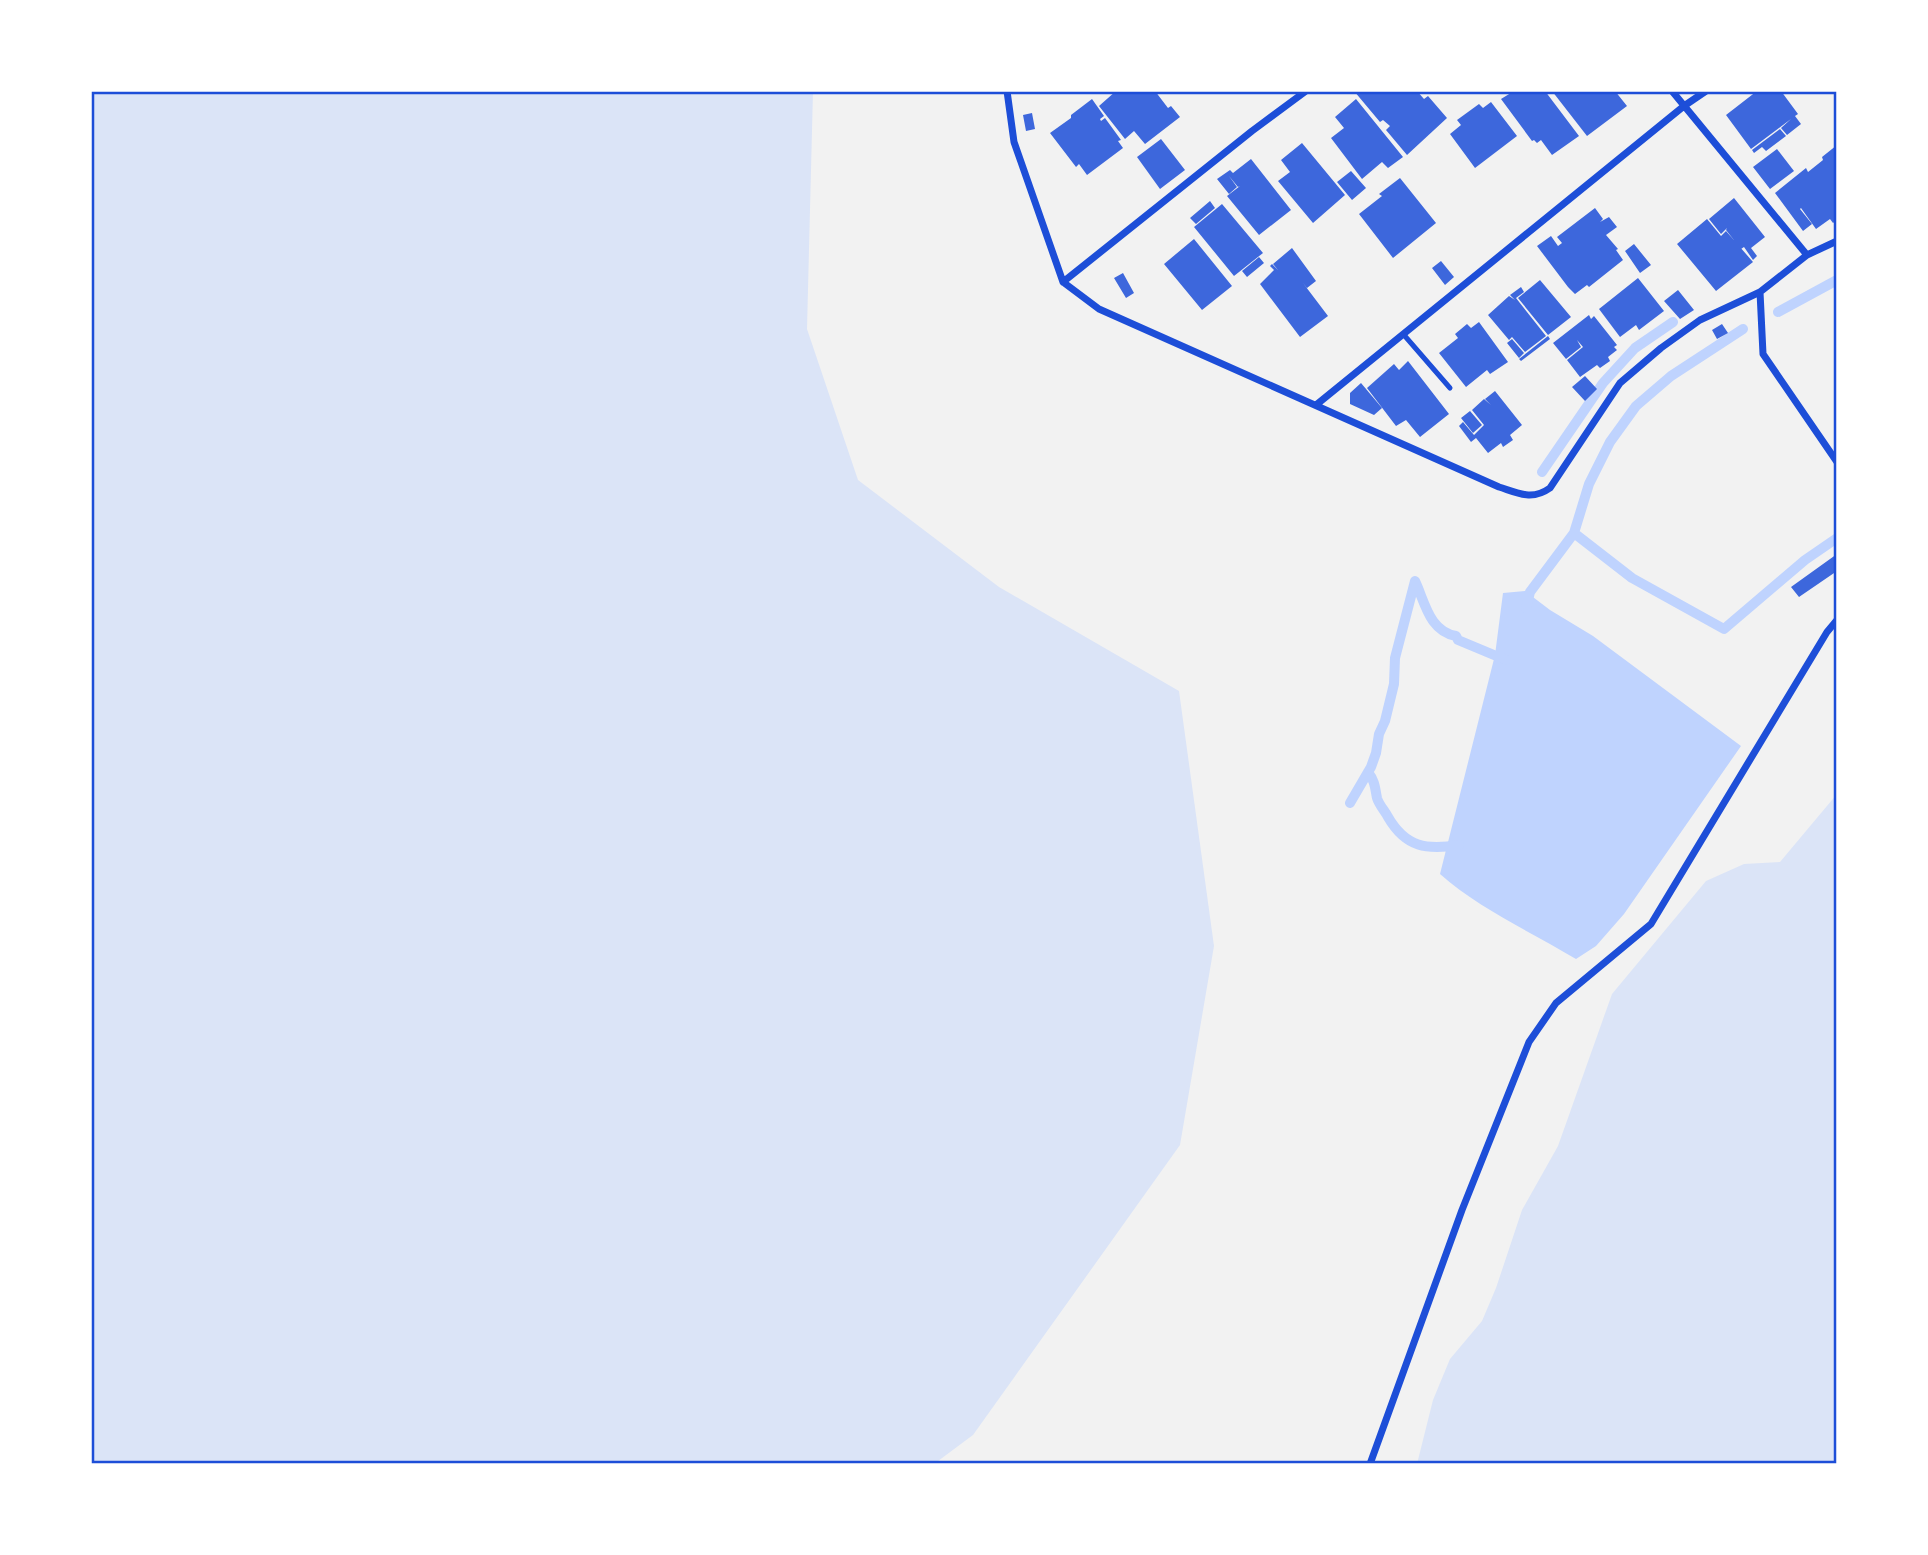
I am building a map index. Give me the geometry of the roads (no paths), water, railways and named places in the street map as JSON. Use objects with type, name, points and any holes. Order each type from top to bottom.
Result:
[{"type":"street","points":[[1007,91],[1014,142],[1063,282],[1099,309],[1499,487],[1524,495],[1541,495],[1559,476],[1620,383],[1661,348],[1700,320],[1760,292],[1807,255],[1837,241]]},
{"type":"street","points":[[1063,282],[1306,91]]},
{"type":"street","points":[[1672,91],[1807,255]]},
{"type":"street","points":[[1316,405],[1684,106],[1706,91]]},
{"type":"street","points":[[1760,292],[1763,354],[1837,462]]},
{"type":"street","points":[[1370,1464],[1461,1210],[1529,1042],[1556,1003],[1651,924],[1820,642],[1837,620]]},
{"type":"lane","points":[[1404,335],[1450,388]]},
{"type":"water","points":[[1525,591],[1593,636],[1741,746],[1624,914],[1596,946],[1576,959],[1488,909],[1440,874],[1495,655],[1503,593]]},
{"type":"waterway","points":[[1778,312],[1837,280]]},
{"type":"waterway","points":[[1542,472],[1603,383],[1635,348],[1673,322]]},
{"type":"waterway","points":[[1526,608],[1530,592],[1574,533],[1589,484],[1610,442],[1636,406],[1671,376],[1743,329]]},
{"type":"waterway","points":[[1574,533],[1632,578],[1724,629],[1805,560],[1837,538]]},
{"type":"waterway","points":[[1350,803],[1376,753],[1394,684],[1395,658],[1415,581],[1429,614],[1440,628],[1456,636],[1458,640],[1506,660]]},
{"type":"waterway","points":[[1368,772],[1379,803],[1402,835],[1427,847],[1459,845]]}]
